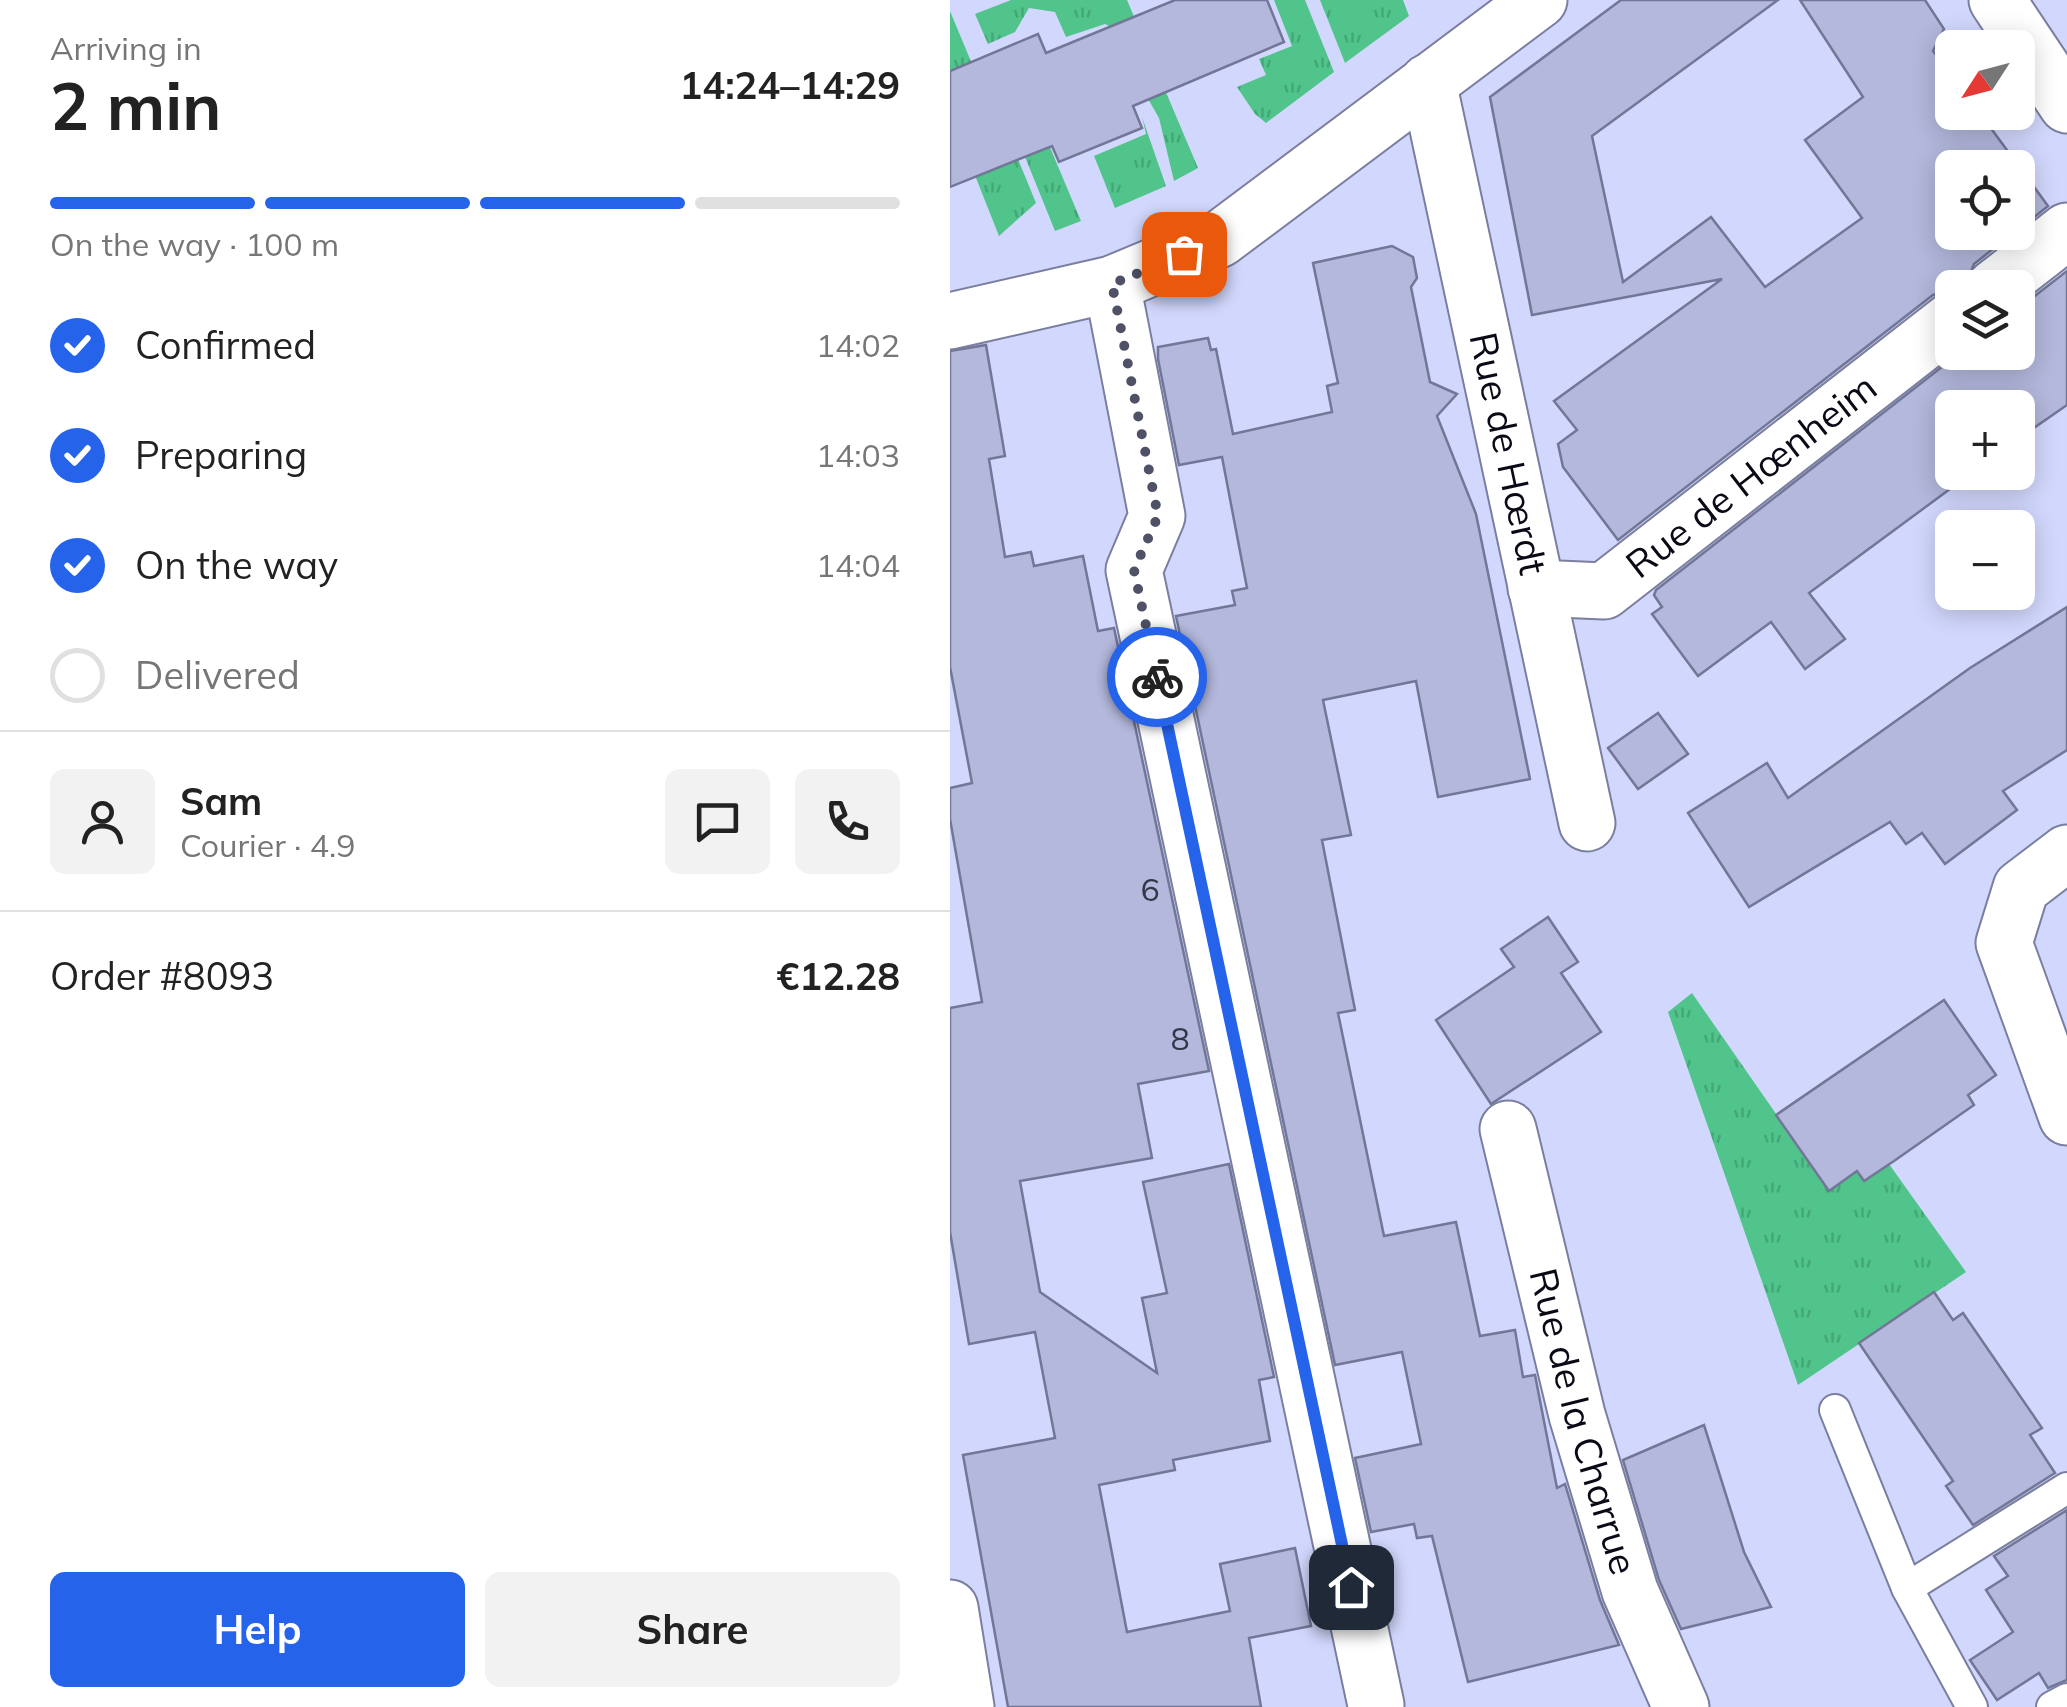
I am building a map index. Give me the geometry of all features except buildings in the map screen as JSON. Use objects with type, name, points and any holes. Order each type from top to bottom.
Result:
[{"type":"street","points":[[950,320],[1112,284],[1220,239],[1540,0]]},
{"type":"street","points":[[1997,0],[2067,105]]},
{"type":"street","name":"Rue de Hœrdt","points":[[1428,82],[1587,823]]},
{"type":"street","points":[[2017,270],[2067,231]]},
{"type":"street","points":[[1112,284],[1158,516],[1134,570],[1376,1704]]},
{"type":"street","name":"Rue de Hœnheim","points":[[1536,588],[1604,591],[1935,333]]},
{"type":"street","points":[[2067,853],[2021,888],[2004,944],[2067,1117]]},
{"type":"street","name":"Rue de la Charrue","points":[[1508,1129],[1598,1486],[1630,1592],[1681,1707]]},
{"type":"street","points":[[950,1608],[966,1707]]},
{"type":"lane","points":[[1835,1410],[1907,1588],[1972,1707]]},
{"type":"lane","points":[[1907,1588],[2067,1488]]},
{"type":"lane","points":[[2052,1707],[2067,1699]]},
{"type":"green space","points":[[1011,0],[1127,0],[1198,168],[1174,181],[1159,118],[1131,69],[1117,30],[1105,24],[1066,37],[1055,12],[1029,8],[1015,32],[988,44],[975,14]]},
{"type":"green space","points":[[1274,0],[1305,0],[1334,72],[1266,123],[1237,87],[1266,75],[1259,59],[1292,46]]},
{"type":"green space","points":[[1320,0],[1403,0],[1409,16],[1345,63]]},
{"type":"green space","points":[[950,11],[975,71],[950,73]]},
{"type":"green space","points":[[1020,76],[1081,221],[1055,231],[996,85]]},
{"type":"green space","points":[[999,113],[1036,203],[999,236],[957,130]]},
{"type":"green space","points":[[1142,117],[1166,186],[1115,208],[1094,156],[1146,134]]},
{"type":"green space","points":[[1692,993],[1829,1190],[1857,1171],[1865,1181],[1889,1164],[1966,1272],[1798,1385],[1668,1012]]},
{"type":"way so far","points":[[1157,677],[1134,570],[1158,516],[1112,284],[1184,254]]},
{"type":"route","points":[[1157,677],[1351,1587]]}]
